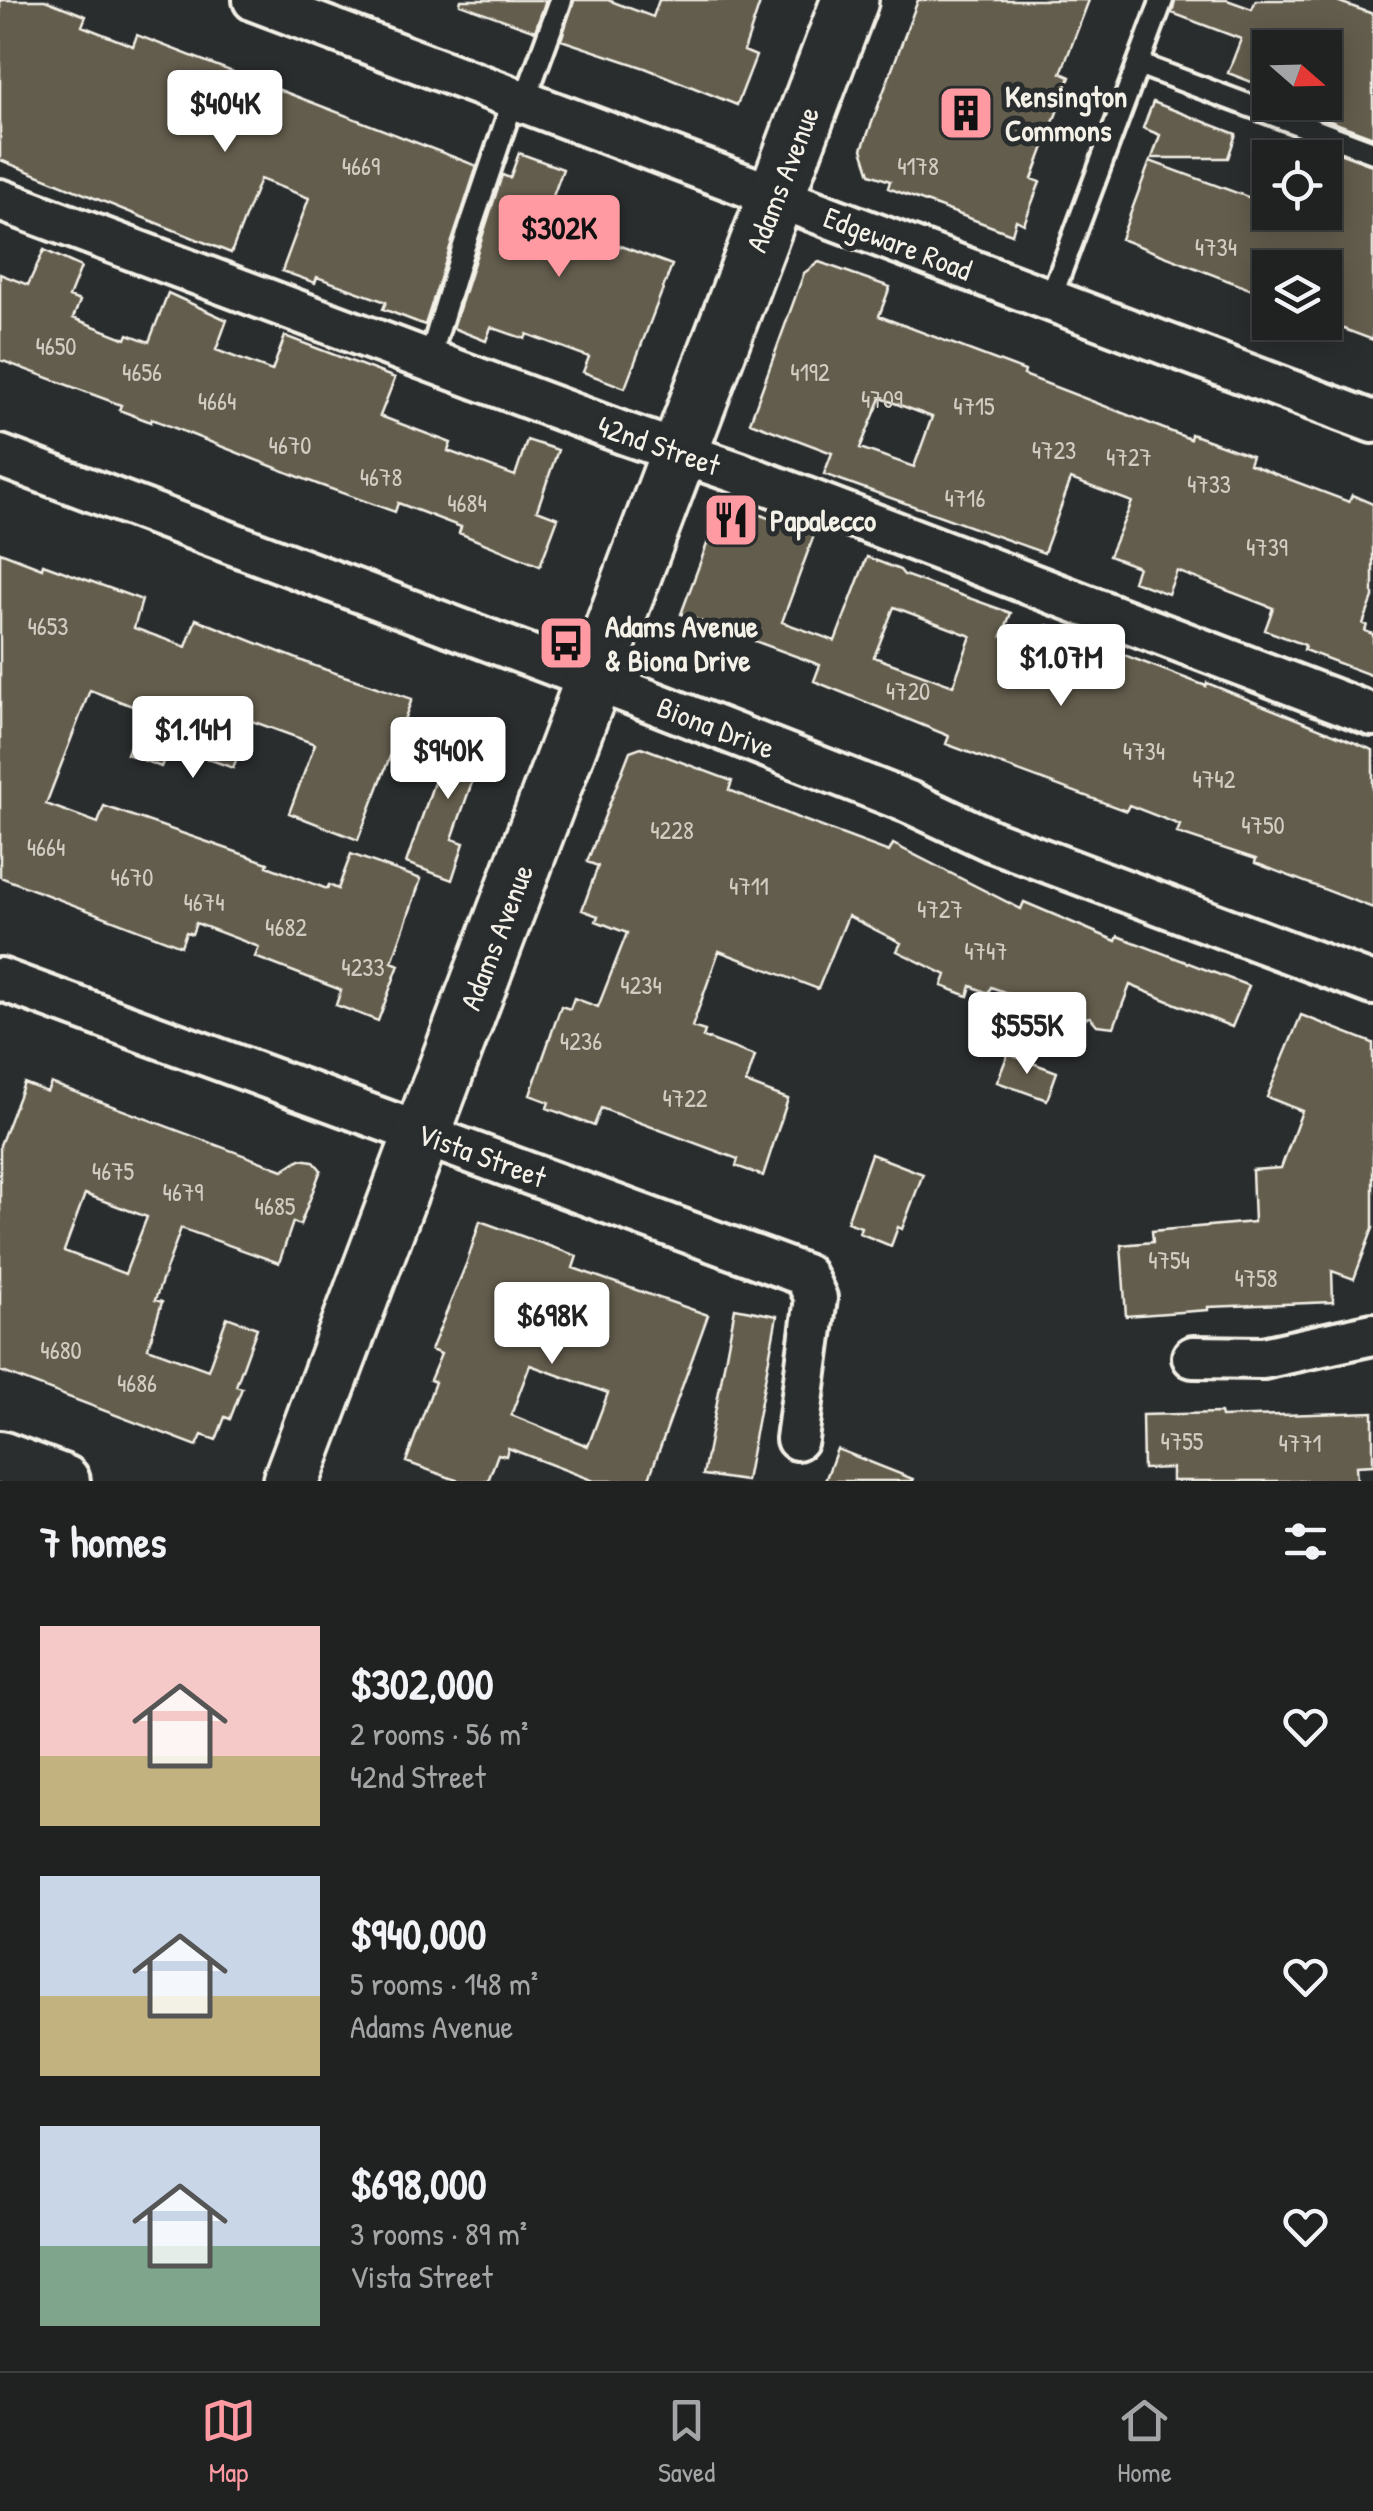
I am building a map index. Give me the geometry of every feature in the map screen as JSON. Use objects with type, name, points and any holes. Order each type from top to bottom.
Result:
[{"type":"main road","name":"Adams Avenue","points":[[291,1481],[850,0]]},
{"type":"street","name":"Edgeware Road","points":[[254,0],[1373,422]]},
{"type":"street","name":"42nd Street","points":[[0,200],[429,362],[739,472],[1373,716]]},
{"type":"street","name":"Biona Drive","points":[[0,456],[594,680],[911,803],[992,841],[1373,984]]},
{"type":"street","name":"Vista Street","points":[[0,978],[805,1275],[816,1298],[797,1440]]},
{"type":"street","points":[[1193,1356],[1263,1358],[1373,1334]]},
{"type":"street","points":[[0,1457],[64,1481]]},
{"type":"lane","points":[[429,362],[462,252],[561,0]]},
{"type":"lane","points":[[1050,300],[1162,0]]},
{"type":"lane","points":[[1138,64],[1373,152]]},
{"type":"building","points":[[0,0],[45,0],[86,16],[82,26],[133,46],[137,35],[477,166],[425,325],[383,309],[386,302],[317,277],[315,283],[282,271],[309,198],[260,179],[231,253],[0,160]]},
{"type":"building","points":[[461,0],[546,0],[535,31],[460,4]]},
{"type":"building","points":[[574,0],[608,0],[653,17],[659,0],[761,0],[744,51],[756,56],[737,105],[561,40]]},
{"type":"building","name":"Kensington Commons","points":[[918,0],[1089,0],[1061,73],[1070,77],[1032,179],[1040,182],[1024,224],[1016,220],[1012,234],[888,188],[890,181],[870,174],[862,149]]},
{"type":"building","points":[[1175,0],[1227,0],[1252,9],[1256,0],[1334,0],[1373,14],[1373,137],[1327,120],[1342,120],[1342,30],[1252,30],[1252,82],[1228,73],[1241,39],[1172,13]]},
{"type":"building","points":[[1153,102],[1236,134],[1228,158],[1152,158],[1160,135],[1143,128]]},
{"type":"building","points":[[519,153],[563,169],[545,218],[672,265],[625,388],[583,372],[589,357],[527,334],[525,339],[491,327],[486,341],[453,328],[502,175],[510,178]]},
{"type":"building","points":[[1342,154],[1373,165],[1373,340],[1342,328],[1342,250],[1252,250],[1252,290],[1121,239],[1150,161],[1252,198],[1252,230],[1342,230]]},
{"type":"building","points":[[44,250],[81,267],[69,297],[80,301],[73,318],[126,339],[128,334],[149,342],[168,293],[227,320],[216,350],[272,371],[285,336],[395,378],[380,416],[451,443],[448,451],[515,476],[527,440],[558,450],[537,510],[558,518],[540,566],[459,533],[461,527],[398,503],[395,512],[317,484],[152,419],[151,422],[119,410],[121,405],[0,360],[0,274],[28,285]]},
{"type":"building","points":[[819,262],[890,287],[879,316],[1190,439],[1191,434],[1252,456],[1249,464],[1349,502],[1352,495],[1373,504],[1373,598],[1363,624],[1367,625],[1365,631],[1373,634],[1373,676],[1304,650],[1305,645],[1265,630],[1273,608],[1177,571],[1168,594],[1133,581],[1138,567],[1109,556],[1132,502],[1071,479],[1044,553],[824,474],[832,453],[750,422],[804,273]],"holes":[[[881,398],[932,417],[914,467],[860,448]]]},
{"type":"building","points":[[723,501],[814,535],[782,622],[835,641],[867,557],[904,575],[1011,613],[1002,636],[1049,625],[1058,666],[1102,682],[1114,651],[1206,686],[1207,683],[1373,750],[1373,908],[1255,863],[1256,859],[1177,833],[1180,825],[1129,805],[1126,811],[946,744],[949,736],[814,681],[820,665],[681,614]],"holes":[[[894,607],[971,636],[953,686],[874,657]]]},
{"type":"building","points":[[0,552],[142,600],[134,628],[186,647],[196,619],[412,699],[358,840],[289,813],[315,744],[252,721],[233,768],[170,745],[161,767],[127,754],[143,710],[90,690],[46,804],[98,823],[104,806],[268,863],[267,866],[327,889],[329,885],[338,889],[351,854],[421,879],[392,962],[399,965],[378,1021],[336,1005],[341,990],[255,957],[259,947],[196,923],[192,934],[186,932],[181,946],[0,877]]},
{"type":"building","points":[[456,719],[490,731],[452,839],[464,843],[452,880],[406,863]]},
{"type":"building","points":[[641,747],[732,781],[729,790],[798,818],[889,852],[893,844],[1021,909],[1024,902],[1116,941],[1118,936],[1249,986],[1232,1027],[1130,985],[1114,1027],[1097,1025],[1090,1017],[1077,1019],[991,987],[988,993],[971,986],[968,996],[942,986],[946,975],[897,951],[901,943],[848,916],[818,989],[719,951],[692,1027],[705,1031],[703,1037],[755,1056],[746,1083],[788,1099],[763,1176],[736,1166],[738,1159],[601,1108],[594,1126],[547,1108],[549,1102],[530,1095],[561,1006],[570,1009],[574,998],[598,1007],[627,933],[596,921],[598,916],[582,910],[598,866],[587,862],[630,751]]},
{"type":"building","points":[[1301,1015],[1373,1043],[1373,1228],[1354,1279],[1332,1271],[1333,1302],[1208,1307],[1126,1316],[1121,1245],[1153,1242],[1152,1231],[1254,1222],[1252,1170],[1281,1168],[1302,1111],[1267,1097]]},
{"type":"building","points":[[1008,1054],[1057,1072],[1047,1100],[997,1082]]},
{"type":"building","points":[[24,1083],[47,1092],[51,1083],[283,1170],[300,1159],[313,1161],[321,1170],[300,1225],[293,1222],[279,1263],[181,1228],[155,1300],[162,1302],[148,1348],[208,1370],[227,1317],[257,1328],[236,1386],[242,1388],[230,1419],[225,1417],[216,1440],[202,1435],[197,1446],[0,1371],[0,1145]],"holes":[[[85,1194],[147,1217],[125,1274],[64,1251]]]},
{"type":"building","points":[[871,1154],[923,1174],[902,1229],[898,1227],[891,1246],[859,1233],[861,1227],[847,1222]]},
{"type":"building","points":[[480,1221],[577,1256],[573,1268],[708,1315],[648,1481],[594,1481],[508,1448],[506,1456],[498,1454],[488,1481],[459,1481],[406,1462],[435,1382],[430,1380],[441,1354],[431,1350]],"holes":[[[530,1365],[608,1393],[588,1446],[511,1415]]]},
{"type":"building","points":[[735,1308],[777,1316],[746,1481],[703,1475]]},
{"type":"building","points":[[1373,1412],[1373,1465],[1356,1466],[1357,1481],[1172,1481],[1172,1468],[1143,1469],[1142,1415],[1220,1413],[1221,1417]]},
{"type":"building","points":[[837,1449],[913,1479],[913,1481],[825,1481]]},
{"type":"place","name":"Kensington Commons","points":[[966,113]]},
{"type":"place","name":"Papalecco","points":[[731,520]]},
{"type":"place","name":"Adams Avenue & Biona Drive","points":[[566,643]]}]
